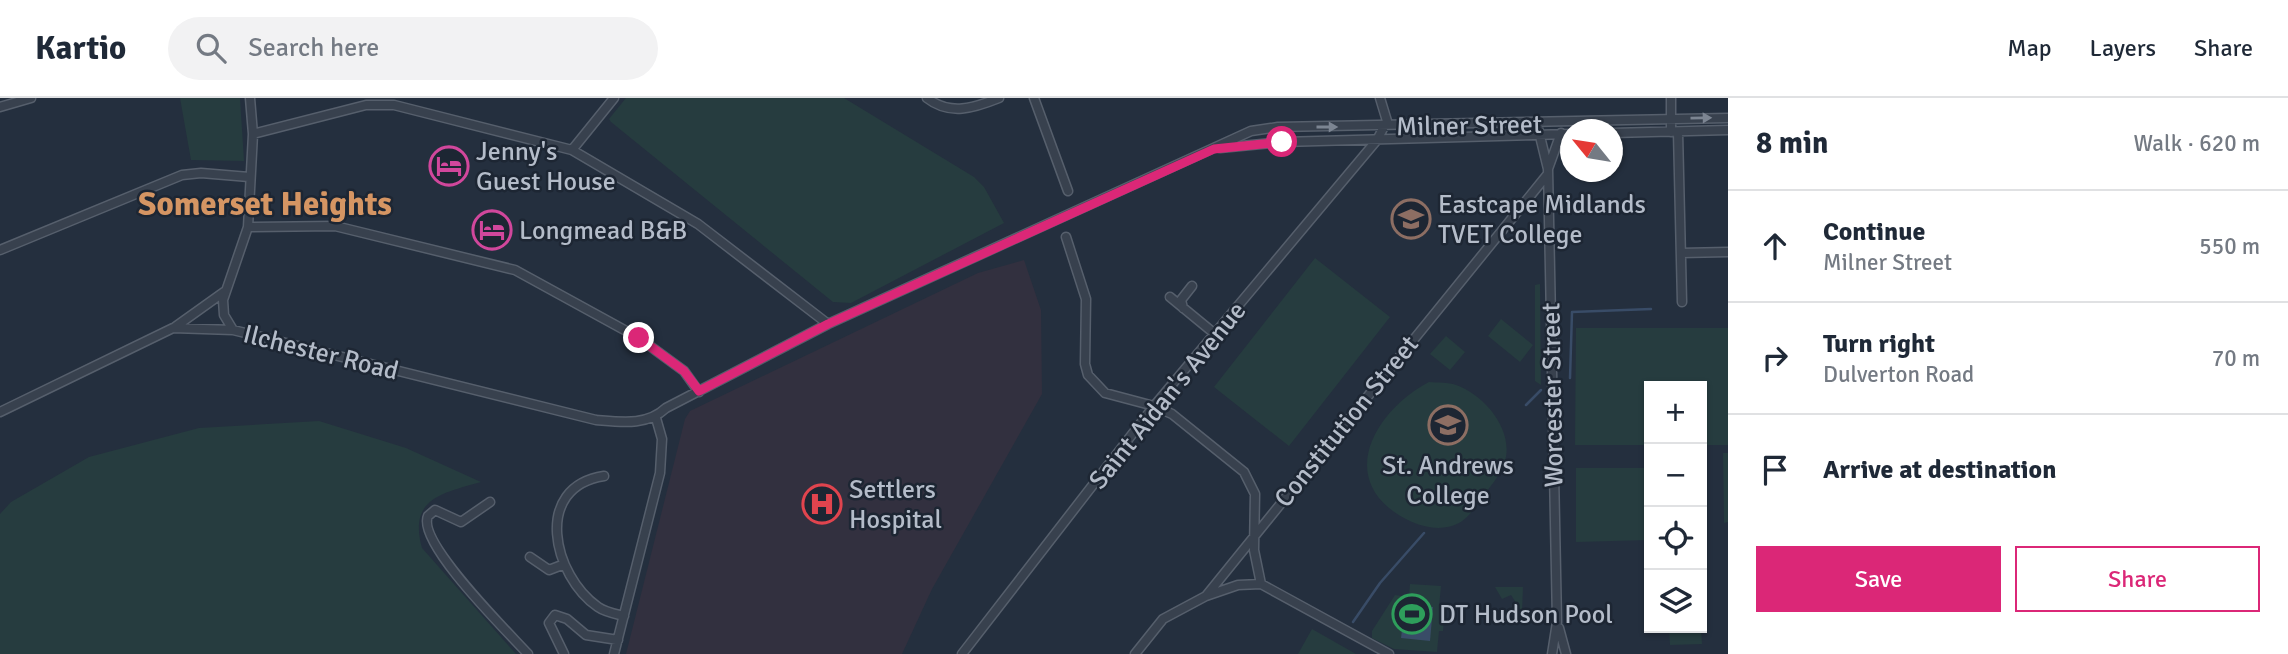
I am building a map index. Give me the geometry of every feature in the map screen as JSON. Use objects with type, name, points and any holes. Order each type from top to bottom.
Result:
[{"type":"street","points":[[0,107],[31,98]]},
{"type":"street","points":[[233,330],[223,308],[224,292],[248,227],[253,135],[250,98]]},
{"type":"street","points":[[572,150],[614,98]]},
{"type":"street","points":[[927,98],[943,108],[956,110],[999,98]]},
{"type":"street","points":[[1034,98],[1068,191]]},
{"type":"street","points":[[1380,98],[1387,116],[1385,127]]},
{"type":"street","points":[[1671,98],[1682,302]]},
{"type":"street","points":[[253,135],[366,105],[394,105],[572,150],[698,224],[828,324]]},
{"type":"street","name":"Milner Street","points":[[1623,120],[1728,118]]},
{"type":"street","name":"Milner Street","points":[[656,418],[666,408],[828,324],[1238,136],[1264,128],[1560,122]]},
{"type":"street","name":"Worcester Street","points":[[1538,124],[1538,135],[1548,172],[1557,622],[1552,654]]},
{"type":"street","name":"Saint Aidan's Avenue","points":[[962,654],[1154,406],[1377,140],[1385,127]]},
{"type":"street","points":[[1623,133],[1728,130]]},
{"type":"street","name":"Milner Street","points":[[1214,149],[1282,142],[1560,134]]},
{"type":"street","name":"Worcester Street","points":[[1548,172],[1560,147]]},
{"type":"street","name":"Constitution Street","points":[[1135,654],[1163,619],[1206,596],[1548,172]]},
{"type":"street","points":[[0,250],[182,175],[201,173],[249,177]]},
{"type":"street","points":[[248,227],[335,226],[515,270],[639,338],[684,371],[699,391]]},
{"type":"street","points":[[1066,237],[1086,299],[1085,364],[1088,375],[1105,393],[1154,406],[1172,415],[1244,472],[1255,494],[1254,550],[1261,584]]},
{"type":"street","points":[[1681,253],[1728,252]]},
{"type":"street","points":[[1183,308],[1181,300],[1192,286]]},
{"type":"street","points":[[173,328],[207,307],[224,292]]},
{"type":"street","points":[[1170,297],[1215,334]]},
{"type":"street","name":"Ilchester Road","points":[[0,412],[173,328],[233,330],[596,421],[628,422],[656,418]]},
{"type":"street","points":[[614,654],[660,472],[662,439],[656,418]]},
{"type":"street","points":[[604,476],[574,485],[559,507],[556,520],[562,565],[599,608],[624,616]]},
{"type":"street","points":[[490,502],[461,522],[435,510],[428,516],[426,527],[439,554],[528,654]]},
{"type":"street","points":[[530,557],[549,570],[562,565]]},
{"type":"street","points":[[1206,596],[1238,585],[1261,584],[1388,654]]},
{"type":"street","points":[[564,654],[550,623],[555,615],[567,619],[586,635],[618,640]]},
{"type":"street","name":"Worcester Street","points":[[1557,622],[1566,654]]},
{"type":"shaded area","name":"Settlers Hospital","points":[[1024,260],[1041,310],[1042,394],[932,589],[902,654],[626,654],[685,419],[690,411],[978,273]]},
{"type":"green space","points":[[180,98],[240,98],[244,161],[191,160]]},
{"type":"green space","points":[[626,98],[844,98],[974,177],[984,187],[1004,223],[851,303],[833,302],[611,122],[609,119]]},
{"type":"green space","points":[[1315,258],[1390,317],[1289,446],[1214,387]]},
{"type":"green space","points":[[1540,284],[1541,385],[1535,381],[1535,285]]},
{"type":"green space","points":[[1501,319],[1533,345],[1520,362],[1488,336]]},
{"type":"green space","points":[[1576,328],[1728,328],[1728,445],[1707,445],[1707,381],[1644,381],[1644,445],[1575,445]]},
{"type":"green space","points":[[1446,336],[1465,352],[1450,370],[1430,354]]},
{"type":"green space","points":[[1429,382],[1456,385],[1477,397],[1487,406],[1502,428],[1507,452],[1500,472],[1473,510],[1459,523],[1441,528],[1413,523],[1389,508],[1375,491],[1368,474],[1368,456],[1373,438],[1383,421],[1412,392]]},
{"type":"green space","points":[[319,421],[406,448],[481,482],[442,495],[424,508],[419,531],[422,548],[516,654],[0,654],[0,514],[11,502],[89,457],[199,428]]},
{"type":"green space","points":[[1723,453],[1728,453],[1728,522],[1724,523]]},
{"type":"green space","points":[[1576,468],[1644,468],[1644,540],[1576,542]]},
{"type":"green space","name":"DT Hudson Pool","points":[[1410,584],[1441,586],[1439,607],[1445,608],[1443,631],[1439,631],[1437,652],[1394,649],[1372,638],[1372,631],[1395,595],[1409,597]]},
{"type":"green space","points":[[1495,587],[1523,587],[1522,612],[1511,595],[1502,599]]},
{"type":"green space","points":[[1312,629],[1356,654],[1298,654]]},
{"type":"green space","points":[[1669,633],[1701,633],[1702,644],[1670,645]]},
{"type":"water","points":[[1405,604],[1433,607],[1430,641],[1401,638]]},
{"type":"waterway","points":[[1570,378],[1572,312],[1651,309]]},
{"type":"waterway","points":[[1526,405],[1541,390]]},
{"type":"waterway","points":[[1353,622],[1380,583],[1424,533]]},
{"type":"place","name":"Jenny's Guest House","points":[[449,166]]},
{"type":"place","name":"Eastcape Midlands TVET College","points":[[1411,219]]},
{"type":"place","name":"Longmead B&B","points":[[492,230]]},
{"type":"place","name":"St. Andrews College","points":[[1448,425]]},
{"type":"place","name":"Settlers Hospital","points":[[822,504]]},
{"type":"place","name":"DT Hudson Pool","points":[[1412,614]]},
{"type":"district","name":"Somerset Heights","points":[[265,203]]},
{"type":"route","points":[[639,338],[673,361],[699,391],[828,324],[983,251],[1214,149],[1282,142]]}]
